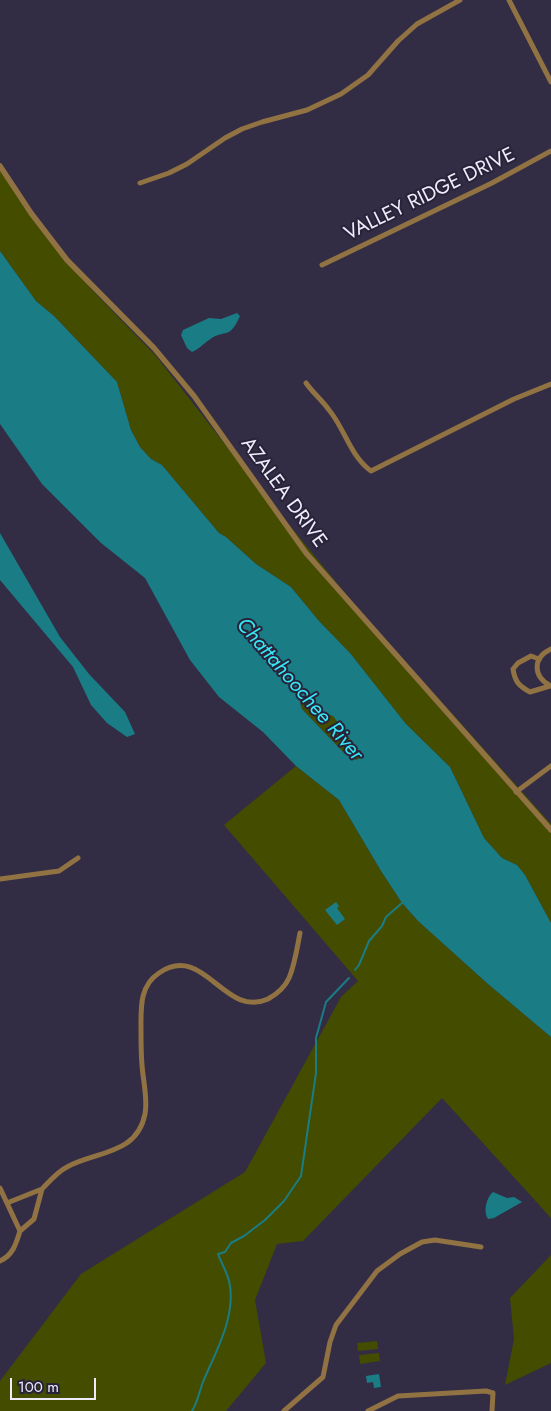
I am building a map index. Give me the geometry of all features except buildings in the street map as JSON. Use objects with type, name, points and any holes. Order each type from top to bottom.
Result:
[{"type":"street","points":[[140,183],[187,164],[225,138],[242,129],[307,110],[341,94],[368,75],[407,32],[434,13],[460,0]]},
{"type":"street","points":[[508,0],[551,82]]},
{"type":"street","name":"VALLEY RIDGE DRIVE","points":[[322,265],[492,183],[551,151]]},
{"type":"street","name":"AZALEA DRIVE","points":[[0,166],[67,260],[154,348],[179,377],[306,553],[551,830]]},
{"type":"street","points":[[306,383],[329,410],[344,433],[354,454],[371,471],[514,399],[551,384]]},
{"type":"street","points":[[550,686],[541,680],[537,666],[544,653],[551,650]]},
{"type":"street","points":[[539,660],[531,656],[518,663],[513,669],[514,678],[519,685],[530,692],[550,686]]},
{"type":"street","points":[[516,792],[551,766]]},
{"type":"street","points":[[0,880],[59,871],[78,858]]},
{"type":"street","points":[[7,1203],[42,1189],[54,1176],[67,1167],[113,1152],[133,1138],[141,1126],[146,1105],[142,1065],[141,1006],[145,989],[153,978],[161,971],[170,968],[189,967],[204,973],[227,993],[240,1001],[250,1003],[262,1001],[277,993],[288,980],[300,933]]},
{"type":"street","points":[[0,1188],[20,1231]]},
{"type":"street","points":[[0,1261],[10,1254],[20,1231],[34,1218],[42,1189]]},
{"type":"street","points":[[284,1411],[323,1378],[330,1342],[336,1325],[377,1271],[400,1254],[422,1242],[435,1240],[481,1247]]},
{"type":"street","points":[[368,1411],[398,1396],[486,1391],[493,1393],[492,1411]]},
{"type":"shaded area","points":[[0,170],[27,211],[92,290],[156,356],[263,493],[354,604],[551,824],[551,923],[525,875],[517,865],[502,858],[484,838],[450,767],[406,724],[350,653],[319,621],[291,587],[256,564],[219,533],[162,465],[151,459],[140,447],[131,430],[117,382],[54,316],[36,301],[0,251]]},
{"type":"shaded area","points":[[306,701],[325,714],[333,716],[360,753],[360,758],[356,760],[344,753],[302,709],[300,703]]},
{"type":"shaded area","points":[[296,766],[339,800],[381,871],[402,903],[418,921],[551,1037],[551,1218],[442,1098],[303,1241],[277,1244],[255,1300],[266,1363],[226,1411],[0,1411],[0,1381],[81,1274],[245,1172],[341,997],[358,981],[224,825]]},
{"type":"shaded area","points":[[551,1255],[551,1363],[505,1385],[514,1339],[510,1298]]},
{"type":"shaded area","points":[[377,1341],[378,1349],[358,1351],[357,1343]]},
{"type":"shaded area","points":[[379,1353],[380,1361],[360,1364],[359,1355]]},
{"type":"water","name":"Chattahoochee River","points":[[0,251],[36,301],[54,316],[117,382],[131,430],[140,447],[151,459],[162,465],[219,533],[256,564],[291,587],[319,621],[350,653],[406,724],[450,767],[484,838],[502,858],[517,865],[525,875],[551,923],[551,1037],[418,921],[402,903],[381,871],[339,800],[296,766],[263,732],[219,697],[190,660],[145,578],[101,543],[42,484],[0,424]],"holes":[[[306,701],[318,711],[333,716],[360,753],[360,758],[356,760],[344,753],[302,709],[300,703]]]},
{"type":"water","points":[[237,313],[240,316],[233,329],[214,337],[192,352],[187,348],[181,335],[183,330],[209,318],[221,319]]},
{"type":"water","points":[[0,533],[60,637],[89,674],[125,712],[135,734],[127,737],[107,723],[91,705],[73,667],[0,580]]},
{"type":"water","points":[[336,902],[339,906],[337,908],[345,919],[337,925],[325,910]]},
{"type":"water","points":[[493,1192],[507,1198],[514,1197],[522,1202],[494,1218],[488,1219],[486,1216],[486,1205]]},
{"type":"water","points":[[379,1374],[381,1387],[374,1388],[373,1382],[367,1383],[366,1376]]},
{"type":"waterway","points":[[355,970],[369,941],[382,926],[386,917],[402,903]]},
{"type":"waterway","points":[[192,1411],[223,1336],[230,1311],[229,1282],[218,1254],[225,1252],[231,1243],[265,1220],[284,1201],[301,1176],[316,1073],[316,1038],[326,1002],[349,978]]}]
